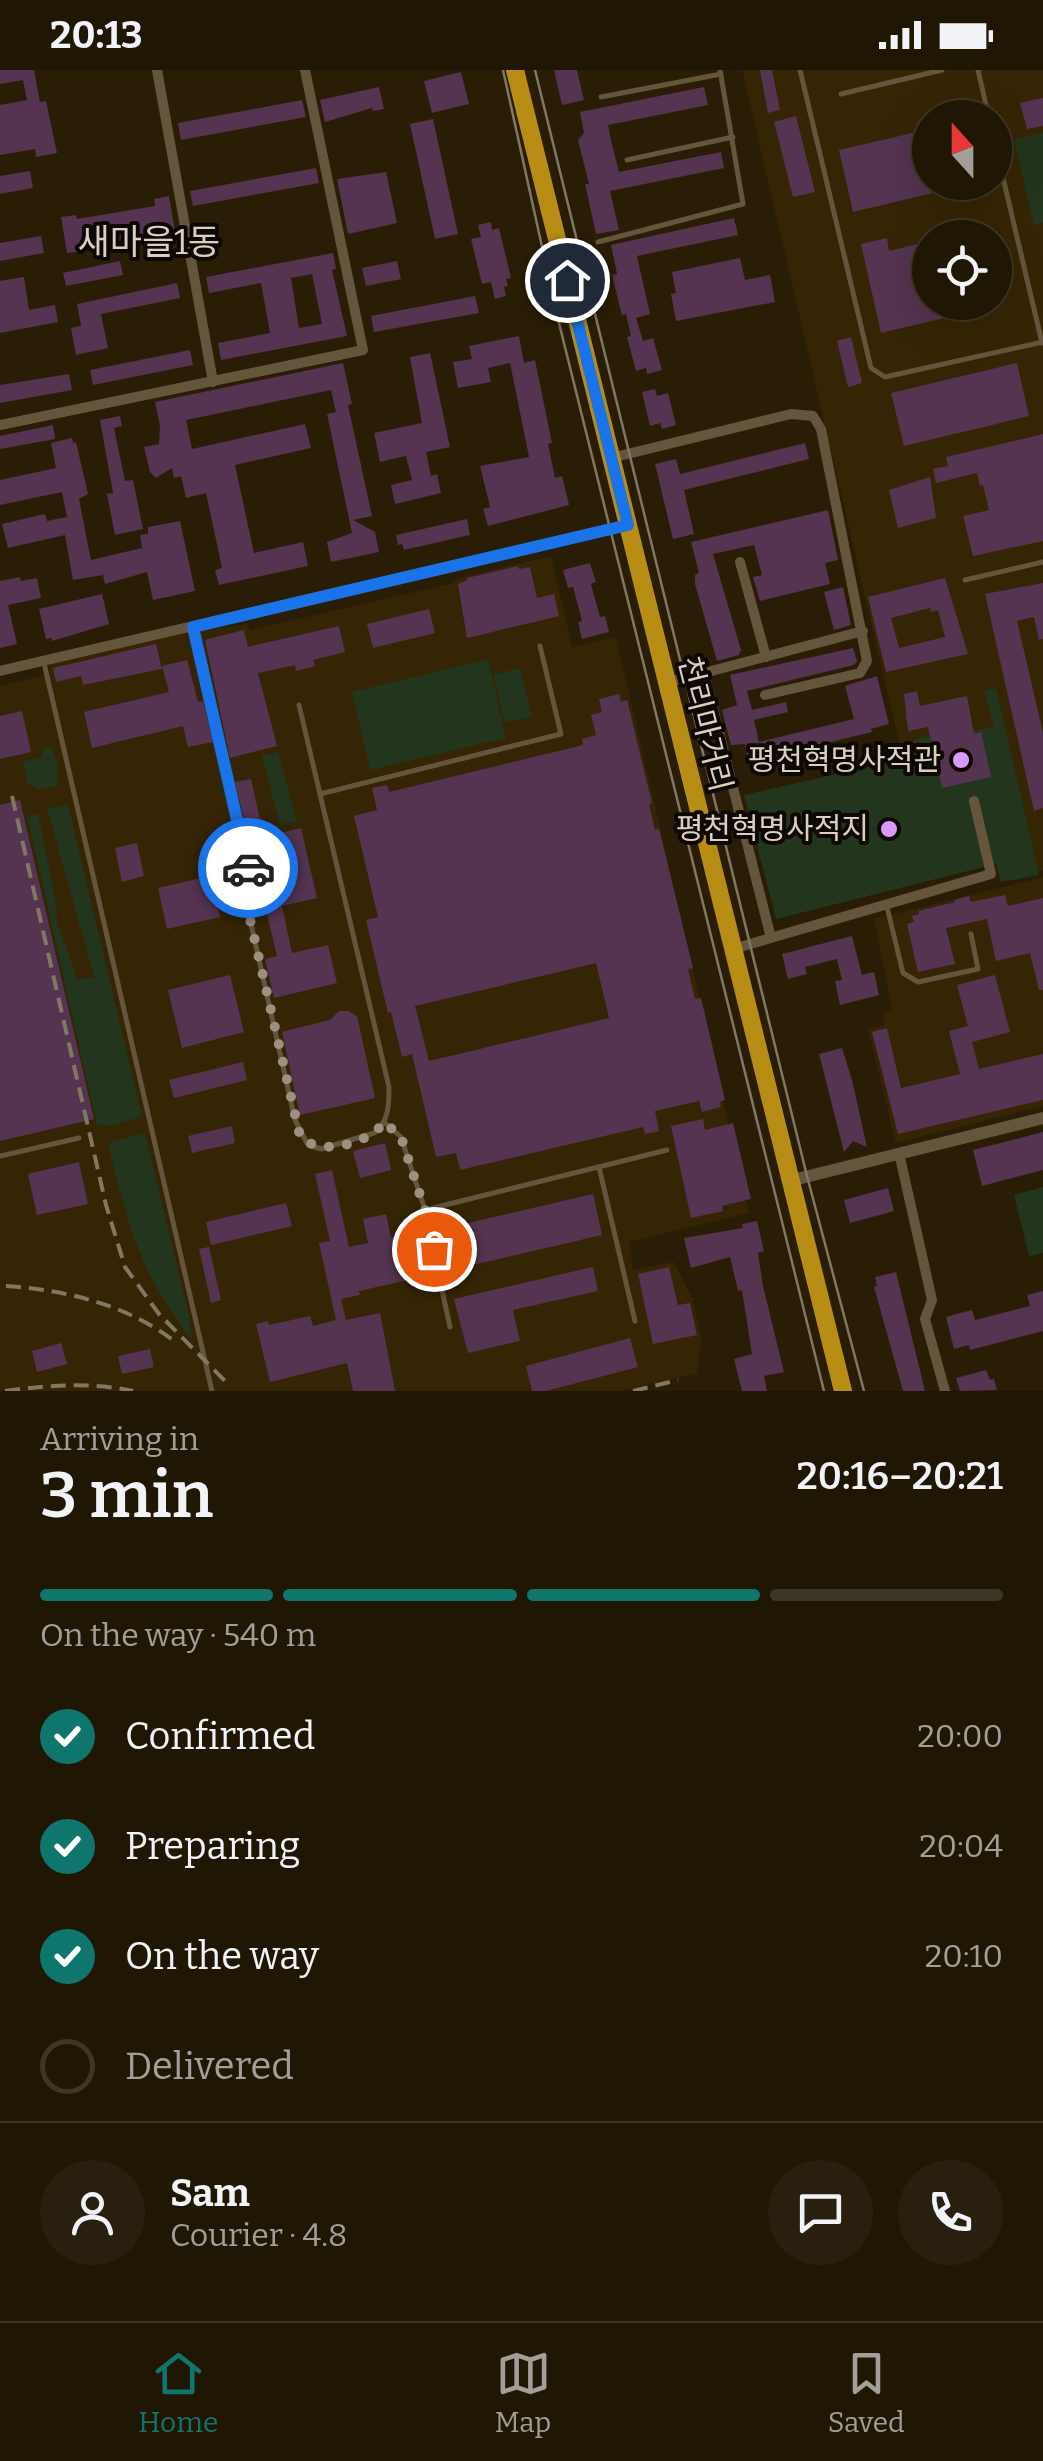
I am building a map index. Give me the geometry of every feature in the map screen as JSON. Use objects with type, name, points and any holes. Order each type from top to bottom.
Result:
[{"type":"highway","name":"천리마거리","points":[[515,70],[843,1391]]},
{"type":"street","points":[[157,70],[213,382]]},
{"type":"street","points":[[0,425],[363,350],[306,70]]},
{"type":"street","points":[[611,458],[791,414],[812,416],[822,429],[867,661],[860,674],[765,695]]},
{"type":"street","points":[[0,671],[628,525]]},
{"type":"street","points":[[740,562],[766,657]]},
{"type":"street","points":[[666,683],[863,631]]},
{"type":"street","points":[[704,673],[771,938]]},
{"type":"street","points":[[732,949],[991,874],[974,801]]},
{"type":"street","points":[[789,1181],[1043,1118]]},
{"type":"street","points":[[899,1153],[932,1300],[925,1319],[944,1391]]},
{"type":"lane","points":[[800,70],[871,368],[884,377],[1043,343],[1009,200]]},
{"type":"lane","points":[[841,94],[942,70]]},
{"type":"lane","points":[[978,70],[985,100]]},
{"type":"lane","points":[[598,242],[742,204],[721,72],[601,97]]},
{"type":"lane","points":[[627,160],[733,137]]},
{"type":"lane","points":[[965,580],[1043,562]]},
{"type":"lane","points":[[193,627],[250,877],[246,902],[300,1136],[308,1146],[322,1149],[374,1133],[390,1107],[390,1087],[300,705]]},
{"type":"lane","points":[[320,794],[561,734],[540,646]]},
{"type":"lane","points":[[43,661],[212,1391]]},
{"type":"lane","points":[[886,904],[904,974],[918,982],[978,969],[971,934]]},
{"type":"lane","points":[[384,1122],[401,1137],[425,1210],[450,1327]]},
{"type":"lane","points":[[0,1156],[78,1138]]},
{"type":"lane","points":[[425,1210],[668,1150]]},
{"type":"lane","points":[[599,1166],[635,1320]]},
{"type":"shaded area","points":[[742,70],[1043,70],[1043,870],[1036,872],[903,759]]},
{"type":"shaded area","points":[[551,556],[572,647],[616,637],[749,1213],[629,1242],[633,1270],[674,1262],[693,1300],[701,1337],[697,1373],[620,1391],[0,1391],[0,686],[50,674],[49,664],[178,633],[248,624],[250,630],[454,583],[458,578]]},
{"type":"shaded area","points":[[1043,877],[1043,1106],[896,1143],[868,1029],[884,1026],[883,1012],[892,1009],[874,919]]},
{"type":"green space","points":[[1043,133],[1043,223],[1034,225],[1014,140]]},
{"type":"green space","points":[[488,659],[506,738],[370,770],[352,692]]},
{"type":"green space","points":[[520,668],[532,717],[505,723],[493,675]]},
{"type":"green space","name":"평천혁명사적지","points":[[996,688],[1039,875],[1001,882],[996,864],[776,919],[744,795],[880,764],[899,747],[934,733],[972,725],[974,731],[994,726],[984,691]]},
{"type":"green space","points":[[43,748],[52,748],[58,764],[57,786],[39,790],[27,782],[23,762],[41,757]]},
{"type":"green space","points":[[278,752],[297,821],[280,825],[262,756]]},
{"type":"green space","points":[[68,805],[142,1116],[116,1125],[97,1125],[27,816],[38,814],[57,921],[77,979],[94,977],[47,808]]},
{"type":"green space","points":[[145,1133],[192,1340],[147,1269],[122,1199],[108,1143]]},
{"type":"green space","points":[[1043,1187],[1043,1253],[1029,1256],[1014,1195]]},
{"type":"building","points":[[0,70],[34,70],[40,102],[46,101],[57,153],[36,157],[35,149],[0,155],[0,105],[27,100],[23,80],[0,84]]},
{"type":"building","points":[[554,70],[577,70],[584,100],[562,105]]},
{"type":"building","points":[[760,70],[772,70],[780,110],[768,113]]},
{"type":"building","points":[[461,72],[469,104],[432,113],[424,81]]},
{"type":"building","points":[[379,87],[384,109],[372,108],[325,122],[320,100]]},
{"type":"building","points":[[704,87],[708,105],[608,125],[611,140],[619,172],[721,152],[724,168],[610,191],[619,230],[596,234],[578,140],[584,133],[580,112]]},
{"type":"building","points":[[1043,98],[1043,126],[1027,129],[1020,103]]},
{"type":"building","points":[[302,100],[306,117],[181,140],[178,123]]},
{"type":"building","points":[[796,116],[815,192],[793,197],[774,122]]},
{"type":"building","points":[[433,119],[458,234],[435,239],[410,124]]},
{"type":"building","points":[[912,133],[912,198],[853,212],[839,150]]},
{"type":"building","points":[[316,168],[319,183],[193,206],[190,191]]},
{"type":"building","points":[[30,171],[33,188],[0,194],[0,176]]},
{"type":"building","points":[[386,172],[397,223],[348,234],[337,179]]},
{"type":"building","points":[[169,196],[175,232],[160,235],[159,230],[129,239],[80,244],[82,251],[67,253],[61,217],[76,215],[77,219],[155,206],[154,199]]},
{"type":"building","points":[[734,218],[738,235],[637,256],[650,314],[636,318],[643,341],[653,338],[662,370],[647,374],[646,368],[636,371],[626,314],[622,315],[612,275],[617,274],[611,245]]},
{"type":"building","points":[[491,222],[492,230],[499,228],[511,278],[506,279],[506,296],[495,299],[491,282],[482,284],[471,239],[481,237],[478,225]]},
{"type":"building","points":[[41,236],[44,253],[0,261],[0,243]]},
{"type":"building","points":[[887,238],[889,251],[912,245],[912,320],[936,320],[881,333],[861,244]]},
{"type":"building","points":[[333,253],[336,269],[332,270],[347,336],[221,360],[218,343],[270,333],[261,283],[209,293],[206,277]],"holes":[[[312,274],[322,324],[299,328],[291,278]]]},
{"type":"building","points":[[740,258],[745,280],[770,275],[775,302],[676,321],[672,272]]},
{"type":"building","points":[[120,261],[123,275],[66,286],[63,273]]},
{"type":"building","points":[[397,261],[401,279],[366,286],[362,268]]},
{"type":"building","points":[[24,277],[29,310],[55,305],[58,322],[0,333],[0,281]]},
{"type":"building","points":[[177,283],[180,298],[101,314],[108,348],[76,355],[71,328],[81,326],[77,304]]},
{"type":"building","points":[[475,296],[479,313],[374,332],[371,316]]},
{"type":"building","points":[[519,336],[524,363],[535,360],[555,478],[562,476],[569,505],[488,526],[483,509],[490,507],[480,466],[529,457],[510,363],[488,368],[491,382],[458,388],[453,362],[472,359],[469,346]]},
{"type":"building","points":[[851,337],[862,383],[848,387],[837,341]]},
{"type":"building","points":[[190,350],[193,365],[93,385],[90,370]]},
{"type":"building","points":[[430,353],[450,447],[426,452],[431,476],[437,474],[441,493],[395,504],[391,485],[412,480],[406,456],[380,462],[374,433],[422,423],[410,357]]},
{"type":"building","points":[[343,363],[372,516],[353,520],[375,532],[379,552],[331,562],[327,542],[352,533],[327,414],[336,412],[331,390],[186,420],[192,449],[305,424],[311,448],[235,465],[254,553],[303,542],[308,566],[219,585],[215,570],[222,568],[206,493],[186,498],[181,476],[174,478],[172,468],[156,478],[150,472],[144,447],[159,444],[155,402]]},
{"type":"building","points":[[1017,363],[1029,416],[904,446],[891,393]]},
{"type":"building","points":[[69,374],[72,390],[0,403],[0,385]]},
{"type":"building","points":[[655,389],[657,396],[668,393],[676,425],[662,429],[660,423],[650,426],[642,392]]},
{"type":"building","points":[[120,416],[122,426],[114,428],[125,481],[133,480],[143,529],[115,535],[107,494],[113,493],[100,420]]},
{"type":"building","points":[[53,425],[55,439],[0,449],[0,436]]},
{"type":"building","points":[[1043,434],[1043,541],[973,556],[963,516],[989,510],[983,485],[980,486],[977,473],[936,483],[933,469],[948,466],[946,457]]},
{"type":"building","points":[[72,438],[88,494],[79,499],[91,560],[142,548],[140,535],[148,534],[148,527],[180,521],[195,591],[153,600],[147,572],[105,584],[103,575],[73,580],[65,535],[8,548],[2,524],[45,514],[47,521],[67,517],[62,492],[0,505],[0,480],[56,468],[51,443]]},
{"type":"building","points":[[805,443],[809,459],[684,490],[694,534],[673,539],[655,464],[676,459],[680,474]]},
{"type":"building","points":[[930,477],[936,518],[898,528],[889,490]]},
{"type":"building","points":[[828,510],[838,560],[825,563],[830,584],[760,601],[753,577],[762,575],[754,545],[713,554],[741,650],[739,655],[717,661],[695,584],[695,575],[699,573],[691,542]]},
{"type":"building","points":[[467,519],[470,535],[404,550],[402,544],[398,545],[396,535]]},
{"type":"building","points":[[590,563],[600,617],[605,616],[609,632],[582,639],[578,622],[582,621],[573,587],[568,588],[563,570]]},
{"type":"building","points":[[518,566],[530,567],[537,598],[554,594],[559,616],[467,638],[458,584],[467,578]]},
{"type":"building","points":[[20,577],[21,581],[37,578],[41,598],[8,605],[17,644],[0,648],[0,581]]},
{"type":"building","points":[[945,578],[968,654],[886,672],[868,597]],"holes":[[[930,608],[931,612],[938,610],[945,637],[899,648],[891,618]]]},
{"type":"building","points":[[1043,583],[1043,639],[1039,640],[1034,617],[1017,621],[1043,733],[1043,808],[1034,811],[985,594]]},
{"type":"building","points":[[843,587],[851,625],[834,630],[824,592]]},
{"type":"building","points":[[102,594],[109,624],[52,641],[46,639],[39,609]]},
{"type":"building","points":[[429,609],[435,633],[373,648],[367,624]]},
{"type":"building","points":[[339,626],[345,652],[313,660],[315,666],[296,671],[295,665],[258,673],[277,746],[230,758],[205,640],[244,630],[248,647]]},
{"type":"building","points":[[156,644],[162,669],[83,685],[81,676],[56,682],[53,668]]},
{"type":"building","points":[[853,648],[857,661],[854,665],[747,691],[752,710],[786,702],[788,712],[754,720],[759,742],[854,719],[845,686],[877,676],[889,724],[871,729],[872,732],[749,762],[745,744],[731,745],[722,710],[737,705],[730,675]]},
{"type":"building","points":[[187,660],[213,742],[188,747],[183,726],[92,748],[84,712],[169,692],[162,666]]},
{"type":"building","points":[[917,691],[920,706],[967,696],[974,734],[981,732],[991,777],[942,788],[928,727],[908,731],[904,694]]},
{"type":"building","points":[[619,694],[621,702],[627,700],[655,830],[659,829],[693,968],[688,969],[695,999],[701,998],[725,1100],[720,1102],[721,1107],[702,1112],[699,1101],[655,1111],[659,1131],[645,1134],[643,1127],[460,1170],[456,1153],[436,1157],[412,1054],[402,1057],[391,1012],[388,1013],[366,920],[378,917],[354,816],[377,810],[372,788],[387,785],[389,792],[583,745],[582,739],[596,735],[591,715],[602,712],[599,699]],"holes":[[[596,963],[609,1018],[429,1061],[415,1006]]]},
{"type":"building","points":[[22,711],[31,752],[0,759],[0,716]]},
{"type":"building","points":[[251,779],[264,837],[301,828],[317,898],[282,906],[292,953],[328,945],[337,983],[274,998],[265,959],[277,956],[235,782]]},
{"type":"building","points":[[20,800],[94,1119],[0,1141],[0,805]]},
{"type":"building","points":[[137,843],[144,876],[122,882],[115,848]]},
{"type":"building","points":[[210,876],[220,917],[167,929],[158,888]]},
{"type":"building","points":[[1005,895],[1008,906],[1043,898],[1043,990],[1039,990],[1030,953],[996,961],[987,919],[946,928],[955,964],[918,972],[907,924],[914,922],[912,916],[969,896],[971,902]]},
{"type":"building","points":[[852,936],[862,975],[874,972],[879,995],[840,1005],[835,981],[842,980],[837,959],[805,967],[807,974],[788,979],[782,954]]},
{"type":"building","points":[[230,975],[244,1032],[182,1048],[168,990]]},
{"type":"building","points":[[995,975],[1010,1032],[972,1042],[979,1069],[1043,1054],[1043,1100],[898,1134],[872,1032],[887,1028],[901,1088],[960,1074],[949,1031],[968,1026],[957,985]]},
{"type":"building","points":[[339,1011],[357,1016],[375,1098],[300,1115],[282,1032],[330,1020]]},
{"type":"building","points":[[842,1048],[867,1147],[853,1141],[844,1152],[819,1054]]},
{"type":"building","points":[[243,1062],[247,1080],[174,1098],[169,1080]]},
{"type":"building","points":[[703,1119],[705,1130],[733,1123],[751,1199],[691,1218],[671,1126]]},
{"type":"building","points":[[232,1126],[235,1143],[192,1153],[188,1136]]},
{"type":"building","points":[[1043,1132],[1043,1170],[982,1186],[973,1150]]},
{"type":"building","points":[[385,1143],[391,1170],[360,1178],[353,1151]]},
{"type":"building","points":[[79,1162],[88,1204],[37,1215],[28,1174]]},
{"type":"building","points":[[332,1170],[349,1247],[368,1243],[363,1219],[386,1214],[391,1237],[416,1232],[426,1276],[359,1291],[360,1295],[341,1299],[346,1320],[380,1313],[395,1391],[353,1391],[347,1363],[270,1382],[256,1324],[310,1316],[313,1326],[336,1320],[319,1243],[330,1241],[315,1174]]},
{"type":"building","points":[[888,1188],[894,1211],[850,1223],[844,1200]]},
{"type":"building","points":[[593,1194],[602,1235],[447,1271],[438,1230]]},
{"type":"building","points":[[286,1203],[292,1226],[211,1245],[206,1222]]},
{"type":"building","points":[[757,1221],[764,1251],[758,1253],[763,1286],[784,1372],[764,1376],[767,1391],[742,1391],[734,1359],[752,1354],[742,1290],[738,1291],[730,1257],[691,1268],[684,1238],[743,1228],[742,1224]]},
{"type":"building","points":[[209,1247],[221,1300],[211,1303],[199,1249]]},
{"type":"building","points":[[593,1267],[598,1291],[513,1310],[520,1341],[468,1353],[454,1299]]},
{"type":"building","points":[[669,1267],[678,1305],[690,1303],[697,1335],[653,1344],[638,1274]]},
{"type":"building","points":[[896,1272],[925,1391],[903,1391],[874,1287],[875,1277]]},
{"type":"building","points":[[1043,1291],[1043,1331],[970,1350],[969,1345],[954,1349],[946,1317],[972,1310],[975,1320],[1030,1306],[1027,1295]]},
{"type":"building","points":[[630,1338],[638,1367],[546,1391],[532,1391],[526,1366]]},
{"type":"building","points":[[61,1343],[67,1364],[37,1372],[32,1351]]},
{"type":"building","points":[[150,1349],[154,1367],[122,1374],[118,1356]]},
{"type":"building","points":[[986,1370],[997,1390],[960,1391],[956,1378]]},
{"type":"tram line","points":[[503,70],[558,319],[824,1391]]},
{"type":"tram line","points":[[535,70],[807,1176],[864,1391]]},
{"type":"railway","points":[[12,796],[106,1205],[125,1267],[159,1314],[228,1384]]},
{"type":"railway","points":[[6,1286],[94,1301],[136,1317],[174,1341]]},
{"type":"railway","points":[[633,1391],[678,1380]]},
{"type":"railway","points":[[5,1391],[69,1385],[133,1391]]},
{"type":"way so far","points":[[248,868],[246,902],[300,1136],[308,1146],[322,1149],[374,1133],[384,1122],[401,1137],[434,1249]]},
{"type":"place","name":"평천혁명사적관","points":[[961,760]]},
{"type":"place","name":"평천혁명사적지","points":[[889,829]]},
{"type":"district","name":"새마을1동","points":[[149,242]]},
{"type":"route","points":[[248,868],[193,627],[628,525],[567,280]]}]
